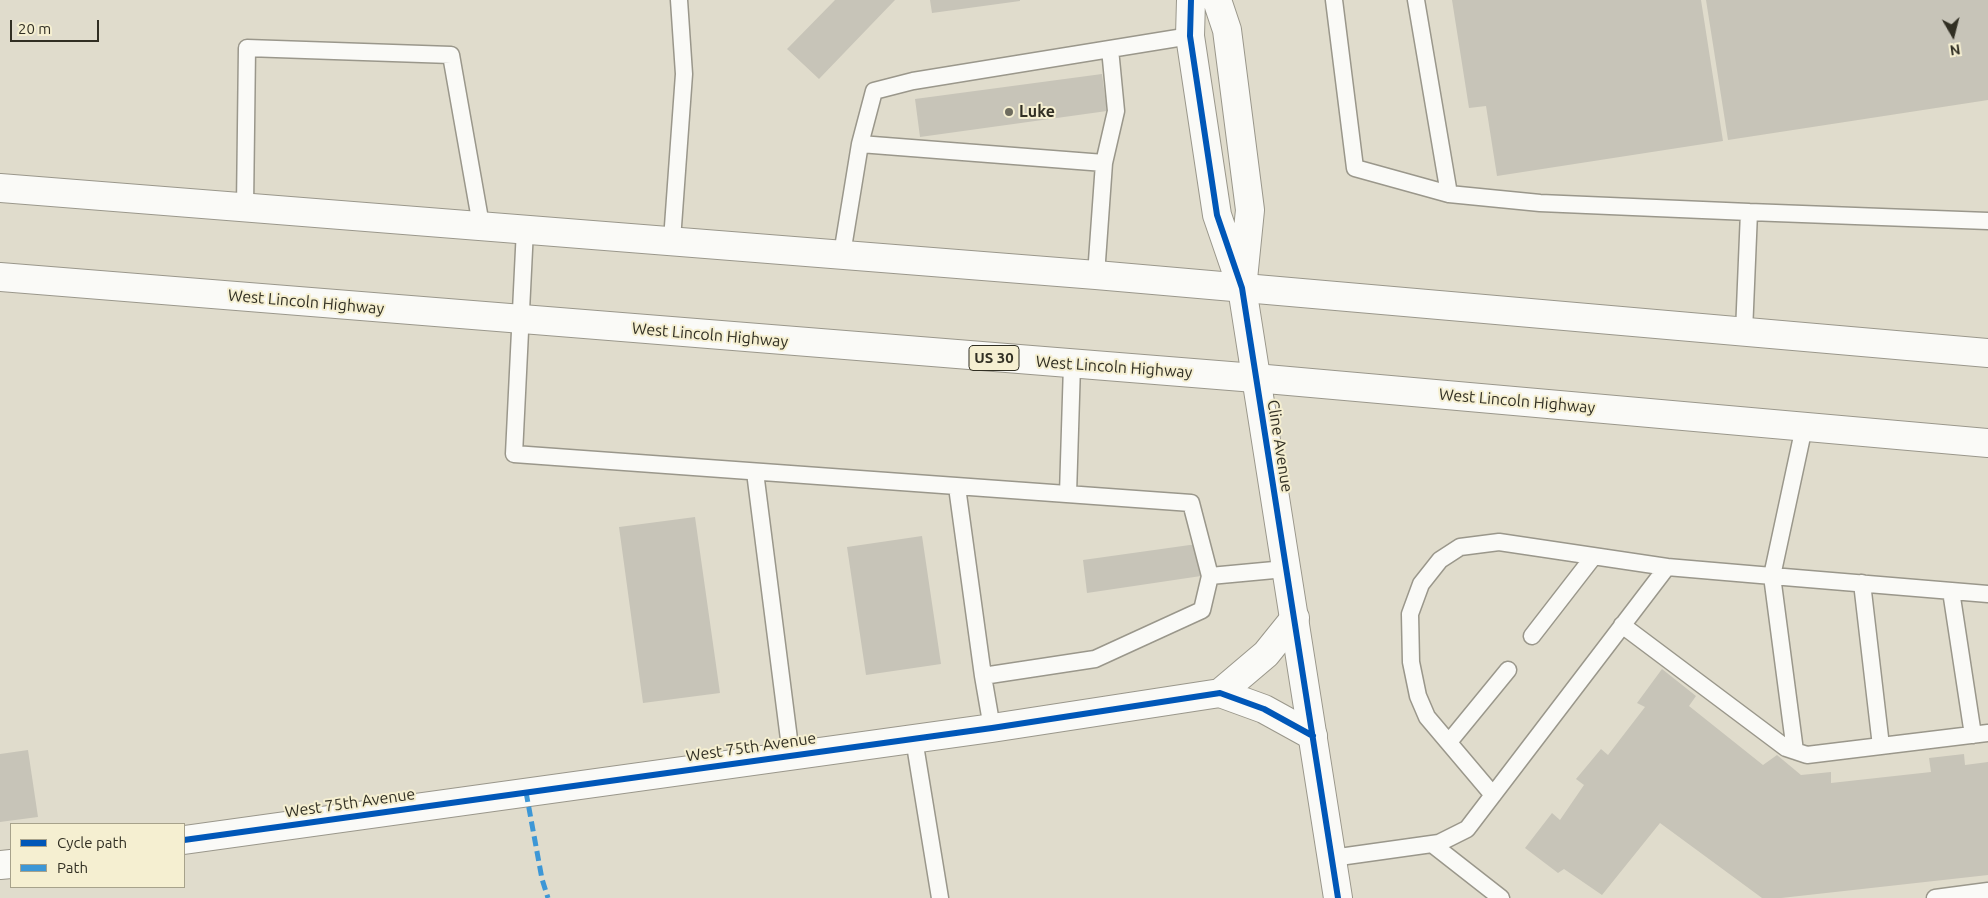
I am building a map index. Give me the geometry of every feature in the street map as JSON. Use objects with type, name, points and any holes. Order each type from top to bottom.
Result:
[{"type":"main road","name":"Cline Avenue","points":[[1191,0],[1190,36],[1217,215],[1242,288],[1338,898]]},
{"type":"main road","name":"Cline Avenue","points":[[1217,0],[1227,30],[1250,210],[1242,288]]},
{"type":"main road","points":[[0,188],[1096,275],[1988,353]]},
{"type":"main road","name":"West Lincoln Highway","points":[[0,277],[1255,378],[1988,443]]},
{"type":"main road","points":[[1220,693],[1266,654],[1295,618]]},
{"type":"main road","name":"West 75th Avenue","points":[[185,840],[992,728],[1220,693],[1264,710],[1313,736]]},
{"type":"lane","points":[[672,240],[684,74],[679,0]]},
{"type":"lane","points":[[1334,0],[1355,168],[1449,194],[1540,203],[1988,221]]},
{"type":"lane","points":[[1416,0],[1449,194]]},
{"type":"lane","points":[[842,254],[860,144],[874,91],[913,81],[1190,36]]},
{"type":"lane","points":[[245,207],[248,48],[452,55],[481,225]]},
{"type":"lane","points":[[1096,275],[1104,163],[1116,111],[1110,49]]},
{"type":"lane","points":[[860,144],[1104,163]]},
{"type":"lane","points":[[1744,332],[1749,212]]},
{"type":"lane","points":[[525,229],[514,454],[1191,503],[1210,576],[1202,610],[1095,659],[983,676]]},
{"type":"lane","points":[[1068,494],[1072,364]]},
{"type":"lane","points":[[1795,751],[1772,576],[1804,427]]},
{"type":"lane","points":[[755,472],[791,755]]},
{"type":"lane","points":[[957,486],[992,728]]},
{"type":"lane","points":[[1493,795],[1426,717],[1418,696],[1410,662],[1410,614],[1421,584],[1440,560],[1460,547],[1499,542],[1667,566],[1988,594]]},
{"type":"lane","points":[[1532,636],[1594,556]]},
{"type":"lane","points":[[1332,858],[1439,843],[1467,829],[1667,566]]},
{"type":"lane","points":[[1210,576],[1285,569]]},
{"type":"lane","points":[[1862,584],[1881,746]]},
{"type":"lane","points":[[1622,625],[1786,748],[1807,754],[1980,734],[1950,590]]},
{"type":"lane","points":[[1449,742],[1508,670]]},
{"type":"lane","points":[[914,739],[940,898]]},
{"type":"lane","points":[[1432,844],[1501,898]]},
{"type":"lane","points":[[1935,898],[1988,891]]},
{"type":"building","points":[[835,0],[895,0],[819,79],[787,49]]},
{"type":"building","points":[[930,0],[1020,0],[1020,1],[932,13]]},
{"type":"building","points":[[1452,0],[1701,0],[1723,141],[1497,176],[1486,106],[1469,108]]},
{"type":"building","points":[[1706,0],[1988,0],[1988,100],[1728,140]]},
{"type":"building","points":[[1102,74],[1107,111],[920,137],[915,99]]},
{"type":"building","points":[[695,517],[720,693],[643,703],[619,527]]},
{"type":"building","points":[[922,536],[941,664],[866,675],[847,547]]},
{"type":"building","points":[[1197,544],[1201,576],[1087,593],[1083,560]]},
{"type":"building","points":[[1662,669],[1696,696],[1689,706],[1763,765],[1777,755],[1801,775],[1831,772],[1831,783],[1931,772],[1929,758],[1964,754],[1965,765],[1988,762],[1988,875],[1781,898],[1762,898],[1660,823],[1602,895],[1564,869],[1558,873],[1525,848],[1552,813],[1560,820],[1584,785],[1576,779],[1601,749],[1608,755],[1645,707],[1637,703]]},
{"type":"building","points":[[28,750],[38,817],[0,822],[0,754]]},
{"type":"marked path","points":[[526,792],[542,879],[548,898]]},
{"type":"cycle path","points":[[1191,0],[1190,36],[1217,215],[1242,288],[1338,898]]},
{"type":"cycle path","points":[[185,840],[992,728],[1220,693],[1264,709],[1313,736]]},
{"type":"place","name":"Luke","points":[[1009,112]]}]
